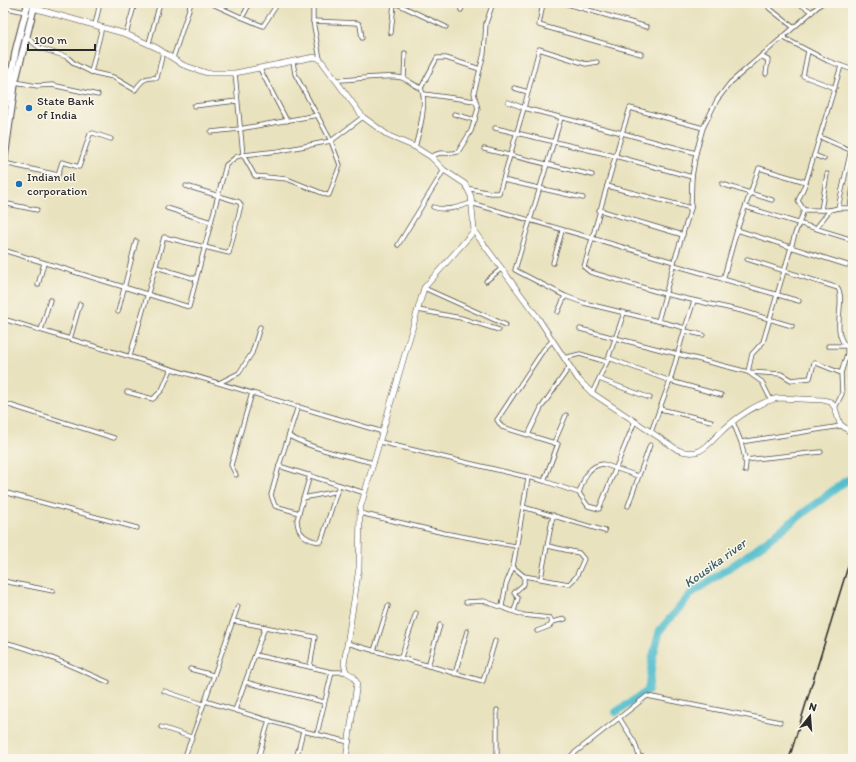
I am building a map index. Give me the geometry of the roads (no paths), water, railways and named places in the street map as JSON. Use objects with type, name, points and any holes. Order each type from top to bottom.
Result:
[{"type":"highway","points":[[3,120],[5,89],[28,3]]},
{"type":"highway","points":[[3,170],[15,82],[34,6]]},
{"type":"street","points":[[95,25],[100,3]]},
{"type":"street","points":[[126,34],[135,3]]},
{"type":"street","points":[[148,43],[160,3]]},
{"type":"street","points":[[173,58],[191,3]]},
{"type":"street","points":[[210,3],[263,26],[278,3]]},
{"type":"street","points":[[241,17],[250,3]]},
{"type":"street","points":[[313,3],[313,21],[320,59],[363,116],[389,136],[431,157],[444,170],[464,184],[471,196],[474,231],[538,318],[578,379],[592,393],[678,450],[688,452],[698,452],[708,446],[741,416],[771,400],[778,398],[823,400],[831,402],[835,408],[837,420],[841,426],[853,434]]},
{"type":"street","points":[[391,33],[394,3],[446,27]]},
{"type":"street","points":[[461,10],[463,3]]},
{"type":"street","points":[[431,157],[440,152],[456,154],[471,131],[478,109],[474,93],[484,53],[486,23],[493,3]]},
{"type":"street","points":[[543,3],[539,25],[641,54]]},
{"type":"street","points":[[564,3],[647,27]]},
{"type":"street","points":[[770,3],[769,8],[793,27]]},
{"type":"street","points":[[798,3],[812,12]]},
{"type":"street","points":[[658,321],[664,294],[690,208],[692,177],[696,153],[703,128],[717,100],[730,83],[822,3]]},
{"type":"street","points":[[34,6],[126,34],[148,43],[197,70],[207,73],[235,73],[314,57],[320,59]]},
{"type":"street","points":[[3,7],[26,12]]},
{"type":"street","points":[[313,21],[358,23],[360,25],[362,38]]},
{"type":"street","points":[[91,72],[102,27]]},
{"type":"street","points":[[26,36],[40,48],[67,57],[75,64],[91,72],[113,77],[135,90],[142,80],[149,77],[157,78],[163,52]]},
{"type":"street","points":[[782,37],[808,51],[853,70]]},
{"type":"street","points":[[466,188],[499,193],[517,134],[539,49],[586,64],[597,62]]},
{"type":"street","points":[[808,51],[803,76],[835,88]]},
{"type":"street","points":[[404,78],[405,53]]},
{"type":"street","points":[[761,56],[768,60],[766,74]]},
{"type":"street","points":[[421,88],[437,58],[446,58],[480,69]]},
{"type":"street","points":[[235,73],[239,129],[243,155],[255,176],[287,179],[327,196],[329,195],[340,165],[331,141],[296,74],[294,62]]},
{"type":"street","points":[[804,210],[798,200],[806,182],[841,66]]},
{"type":"street","points":[[260,69],[287,121]]},
{"type":"street","points":[[337,80],[391,77],[404,78],[421,88],[424,94],[421,121],[415,148]]},
{"type":"street","points":[[15,82],[37,86],[58,86],[98,95]]},
{"type":"street","points":[[514,88],[528,92]]},
{"type":"street","points":[[424,94],[475,101]]},
{"type":"street","points":[[194,106],[237,102]]},
{"type":"street","points":[[508,102],[524,108],[696,153]]},
{"type":"street","points":[[703,128],[630,108],[599,210],[584,266],[590,272],[664,294],[742,312],[792,326]]},
{"type":"street","points":[[454,114],[475,120]]},
{"type":"street","points":[[211,132],[239,129],[318,115]]},
{"type":"street","points":[[3,250],[189,307],[226,165],[236,156],[279,151],[331,141],[363,116]]},
{"type":"street","points":[[561,118],[515,270],[565,296],[584,303],[658,321],[703,334]]},
{"type":"street","points":[[495,128],[553,143],[615,156],[692,177]]},
{"type":"street","points":[[3,163],[58,175],[62,162],[79,167],[90,134],[93,132],[111,139]]},
{"type":"street","points":[[820,137],[851,151]]},
{"type":"street","points":[[838,208],[853,140]]},
{"type":"street","points":[[484,149],[592,175]]},
{"type":"street","points":[[814,155],[824,159]]},
{"type":"street","points":[[723,280],[737,230],[760,168],[806,182]]},
{"type":"street","points":[[398,245],[444,170]]},
{"type":"street","points":[[821,210],[827,174]]},
{"type":"street","points":[[503,180],[583,198]]},
{"type":"street","points":[[722,184],[772,200]]},
{"type":"street","points":[[804,210],[851,208],[853,185]]},
{"type":"street","points":[[130,356],[149,294],[164,237],[229,252],[242,205],[186,186]]},
{"type":"street","points":[[607,186],[690,208]]},
{"type":"street","points":[[3,202],[37,210]]},
{"type":"street","points":[[433,207],[440,210],[471,203],[674,263],[723,280],[799,302]]},
{"type":"street","points":[[746,207],[853,240]]},
{"type":"street","points":[[167,208],[211,222]]},
{"type":"street","points":[[599,210],[683,234]]},
{"type":"street","points":[[748,372],[752,354],[762,342],[798,222],[804,210]]},
{"type":"street","points":[[816,228],[830,210]]},
{"type":"street","points":[[737,230],[847,265]]},
{"type":"street","points":[[346,672],[344,668],[347,643],[359,568],[360,513],[424,288],[474,231]]},
{"type":"street","points":[[553,263],[562,231]]},
{"type":"street","points":[[118,312],[123,287],[136,241]]},
{"type":"street","points":[[748,259],[838,288],[840,292],[840,332],[843,344],[847,347]]},
{"type":"street","points":[[38,284],[44,263]]},
{"type":"street","points":[[156,267],[196,279]]},
{"type":"street","points":[[486,281],[501,269]]},
{"type":"street","points":[[424,288],[506,325]]},
{"type":"street","points":[[558,312],[565,296]]},
{"type":"street","points":[[41,330],[50,300]]},
{"type":"street","points":[[651,432],[670,381],[694,301]]},
{"type":"street","points":[[70,339],[80,304]]},
{"type":"street","points":[[418,310],[461,318],[499,330]]},
{"type":"street","points":[[592,393],[597,386],[608,360],[624,313]]},
{"type":"street","points":[[3,319],[383,432]]},
{"type":"street","points":[[219,383],[239,373],[252,353],[260,327]]},
{"type":"street","points":[[580,329],[748,372],[762,382],[771,400]]},
{"type":"street","points":[[835,408],[842,394],[841,373],[847,354],[847,347],[849,346],[853,336]]},
{"type":"street","points":[[544,481],[558,444],[502,426],[497,420],[544,349],[552,341]]},
{"type":"street","points":[[828,346],[847,347]]},
{"type":"street","points":[[564,358],[573,354],[580,354],[608,360],[670,381],[721,395]]},
{"type":"street","points":[[748,372],[755,371],[781,374],[786,379],[802,380],[810,378],[814,363],[816,363],[841,373]]},
{"type":"street","points":[[528,435],[542,408],[570,366]]},
{"type":"street","points":[[127,392],[153,399],[162,390],[171,369]]},
{"type":"street","points":[[599,379],[650,398]]},
{"type":"street","points":[[236,475],[231,465],[252,393]]},
{"type":"street","points":[[3,402],[114,438]]},
{"type":"street","points":[[298,406],[271,496],[275,506],[299,514]]},
{"type":"street","points":[[660,409],[711,421]]},
{"type":"street","points":[[554,443],[566,415]]},
{"type":"street","points":[[380,442],[544,481],[579,493],[588,506],[600,509],[635,422]]},
{"type":"street","points":[[734,422],[741,442],[745,471]]},
{"type":"street","points":[[741,442],[841,426]]},
{"type":"street","points":[[289,436],[328,451],[374,463]]},
{"type":"street","points":[[628,506],[650,445]]},
{"type":"street","points":[[744,460],[821,452]]},
{"type":"street","points":[[579,493],[588,471],[592,466],[603,464],[638,476]]},
{"type":"street","points":[[279,466],[365,493]]},
{"type":"street","points":[[310,476],[297,520],[299,532],[314,540],[321,542],[340,485]]},
{"type":"street","points":[[502,606],[506,584],[513,567],[515,546],[528,478]]},
{"type":"street","points":[[304,498],[338,491]]},
{"type":"street","points":[[3,492],[137,528]]},
{"type":"street","points":[[523,507],[605,531]]},
{"type":"street","points":[[360,513],[444,533],[515,546]]},
{"type":"street","points":[[541,578],[553,515]]},
{"type":"street","points":[[513,567],[524,576],[569,584],[576,577],[584,559],[579,553],[548,546]]},
{"type":"street","points":[[514,611],[518,598],[514,593],[524,584],[524,576]]},
{"type":"street","points":[[3,581],[53,591]]},
{"type":"street","points":[[466,602],[484,601],[502,606],[523,615],[550,618],[552,622]]},
{"type":"street","points":[[184,759],[238,606]]},
{"type":"street","points":[[374,651],[388,606]]},
{"type":"street","points":[[401,657],[416,613]]},
{"type":"street","points":[[537,631],[550,626],[552,622],[565,619]]},
{"type":"street","points":[[233,621],[315,637],[310,666]]},
{"type":"street","points":[[428,666],[440,625]]},
{"type":"street","points":[[235,710],[264,627]]},
{"type":"street","points":[[455,674],[467,631]]},
{"type":"street","points":[[347,643],[483,681],[495,641]]},
{"type":"street","points":[[3,642],[67,664],[108,682]]},
{"type":"street","points":[[255,655],[332,672],[346,672],[353,676],[357,683],[346,759]]},
{"type":"street","points":[[190,669],[213,675]]},
{"type":"street","points":[[317,734],[332,672]]},
{"type":"street","points":[[245,682],[324,702]]},
{"type":"street","points":[[164,691],[235,710],[303,731],[348,742]]},
{"type":"street","points":[[569,759],[572,755],[620,719],[647,696],[780,722]]},
{"type":"street","points":[[496,710],[497,759]]},
{"type":"street","points":[[620,719],[635,743],[639,756],[649,759],[663,759]]},
{"type":"street","points":[[258,759],[269,720]]},
{"type":"street","points":[[161,727],[192,737]]},
{"type":"street","points":[[296,759],[303,731]]},
{"type":"waterway","name":"Kousika river","points":[[616,712],[648,691],[653,656],[660,630],[693,592],[744,558],[847,480],[853,480]]},
{"type":"railway","points":[[789,759],[853,550]]},
{"type":"place","name":"State Bank of India","points":[[29,108]]},
{"type":"place","name":"Indian oil corporation","points":[[19,184]]}]
